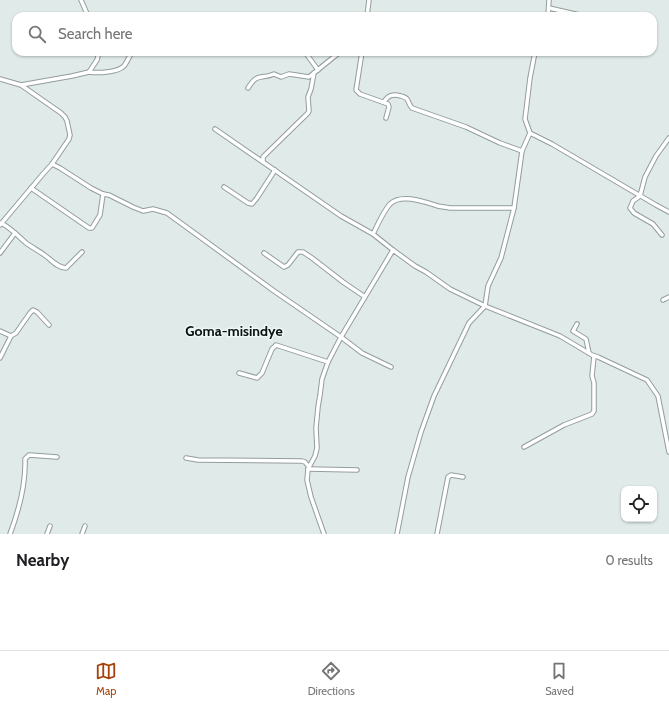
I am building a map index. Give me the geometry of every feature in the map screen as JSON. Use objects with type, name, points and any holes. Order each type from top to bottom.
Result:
[{"type":"street","points":[[81,0],[86,12]]},
{"type":"street","points":[[368,12],[369,0]]},
{"type":"street","points":[[548,12],[549,0]]},
{"type":"street","points":[[549,8],[566,12]]},
{"type":"street","points":[[88,72],[97,60],[98,56]]},
{"type":"street","points":[[21,85],[88,72],[96,73],[113,71],[125,65],[130,56]]},
{"type":"street","points":[[308,56],[318,70]]},
{"type":"street","points":[[248,88],[254,80],[262,76],[274,74],[282,77],[290,74],[307,77],[335,56]]},
{"type":"street","points":[[361,56],[356,90],[360,94],[388,104],[389,107],[386,118]]},
{"type":"street","points":[[397,534],[408,477],[421,432],[434,396],[469,323],[485,306],[488,286],[501,258],[514,208],[522,151],[530,133],[525,119],[534,56]]},
{"type":"street","points":[[263,161],[263,157],[308,113],[308,97],[314,73]]},
{"type":"street","points":[[0,79],[21,85],[61,113],[67,121],[70,136],[52,164],[1,224],[6,226],[30,246],[63,268],[70,265],[82,252]]},
{"type":"street","points":[[384,102],[393,94],[405,97],[412,108],[466,127],[500,143],[522,151]]},
{"type":"street","points":[[215,129],[341,216],[373,234],[415,266],[450,289],[485,306],[560,336],[594,356],[647,380],[658,396],[669,452]]},
{"type":"street","points":[[530,133],[552,144],[669,212]]},
{"type":"street","points":[[662,235],[653,224],[630,209],[633,201],[640,196],[645,177],[656,156],[669,138]]},
{"type":"street","points":[[52,164],[91,188],[133,207],[143,211],[153,209],[167,213],[362,353],[391,367]]},
{"type":"street","points":[[224,187],[248,203],[252,204],[275,170]]},
{"type":"street","points":[[31,188],[89,228],[92,228],[100,215],[103,194]]},
{"type":"street","points":[[373,234],[390,204],[400,199],[415,200],[440,207],[450,208],[514,208]]},
{"type":"street","points":[[0,253],[15,233]]},
{"type":"street","points":[[324,534],[309,492],[307,480],[308,468],[315,456],[317,448],[316,428],[322,379],[328,362],[341,337],[393,250]]},
{"type":"street","points":[[264,253],[284,267],[288,265],[298,252],[303,252],[365,297]]},
{"type":"street","points":[[663,300],[669,296]]},
{"type":"street","points":[[0,358],[11,336],[16,333],[33,310],[37,312],[49,325]]},
{"type":"street","points":[[577,324],[573,331],[586,339],[589,353]]},
{"type":"street","points":[[0,331],[11,336]]},
{"type":"street","points":[[239,373],[257,378],[262,372],[272,349],[276,345],[328,362]]},
{"type":"street","points":[[524,447],[564,425],[592,414],[594,411],[594,383],[592,376],[594,356]]},
{"type":"street","points":[[10,534],[21,499],[26,457],[29,454],[57,457]]},
{"type":"street","points":[[186,458],[198,460],[302,461],[305,462],[308,468]]},
{"type":"street","points":[[308,468],[357,470]]},
{"type":"street","points":[[437,534],[448,478],[451,475],[464,477]]},
{"type":"street","points":[[48,534],[50,526]]},
{"type":"street","points":[[82,534],[85,526]]},
{"type":"district","name":"Goma-misindye","points":[[234,331]]}]
